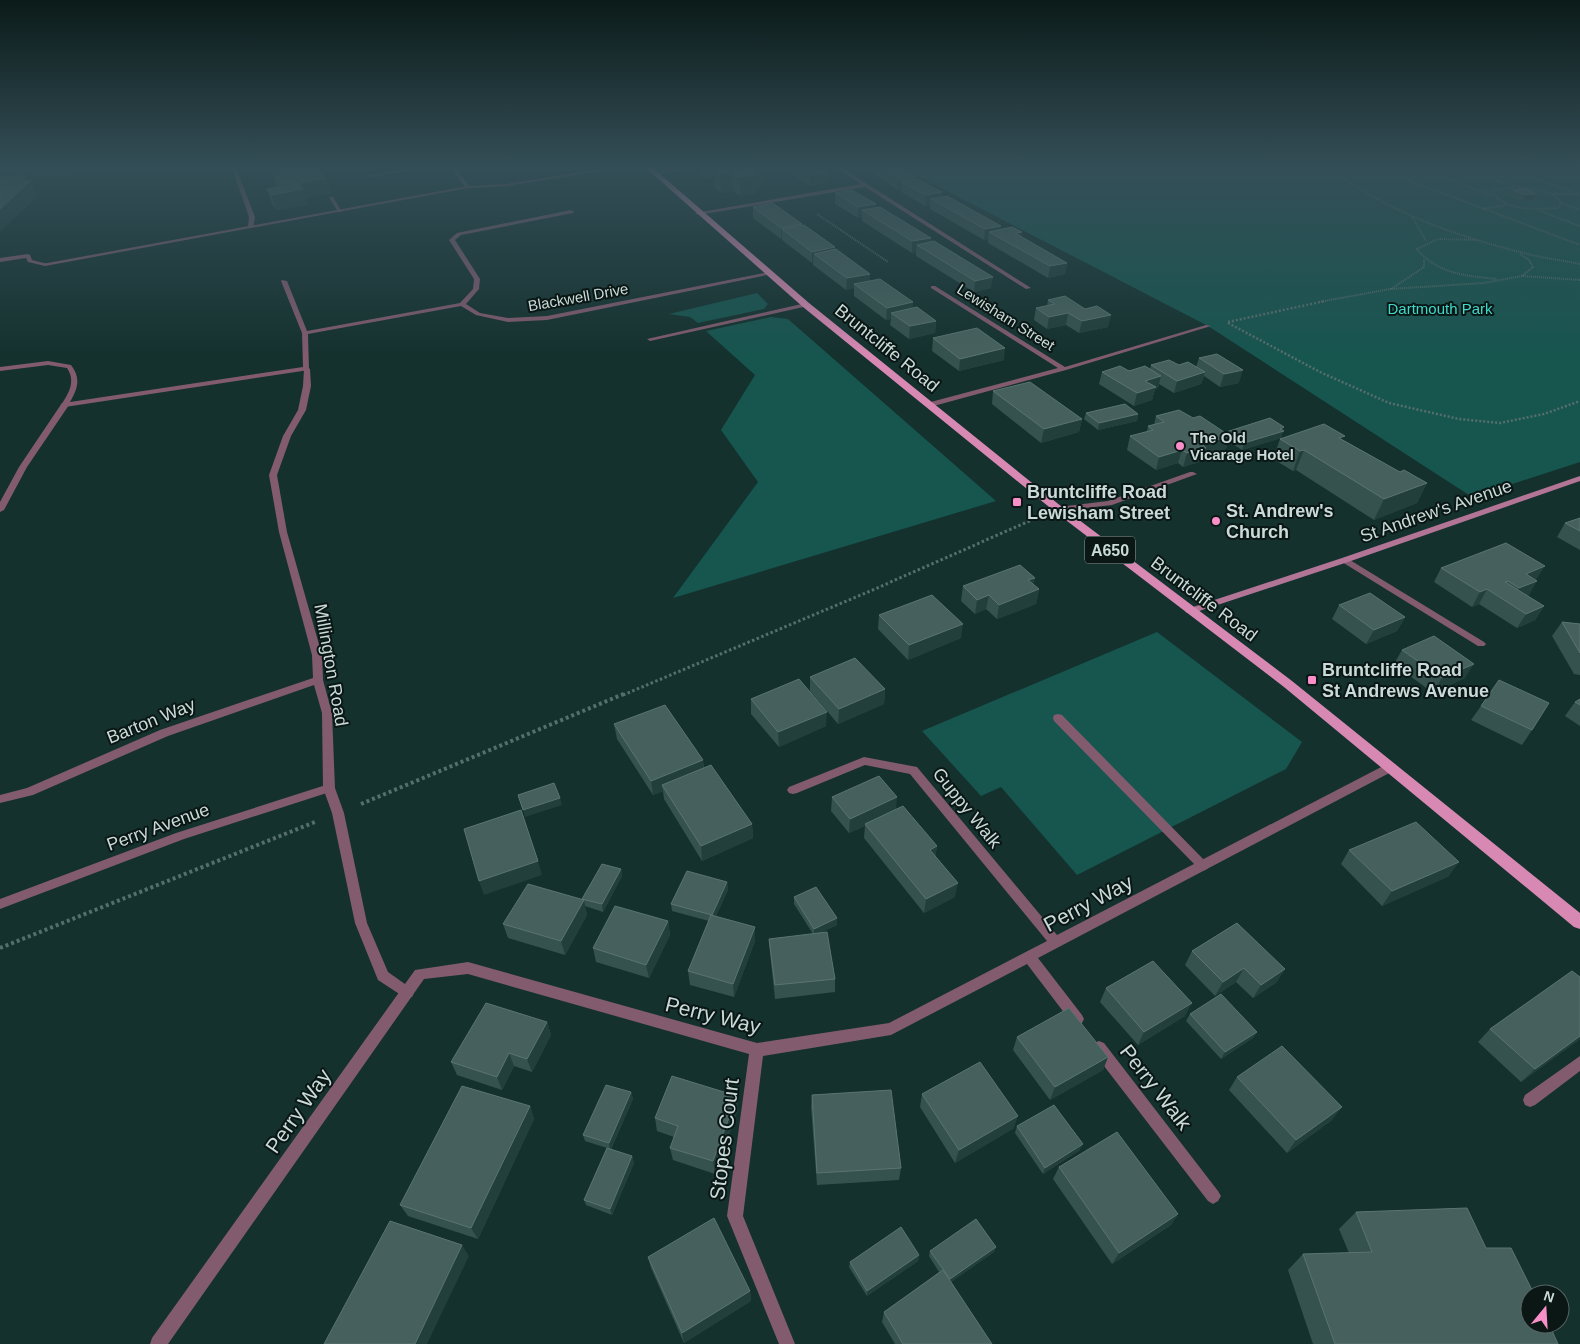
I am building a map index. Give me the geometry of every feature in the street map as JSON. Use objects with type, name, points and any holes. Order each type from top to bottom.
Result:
[{"type":"main road","name":"Bruntcliffe Road","points":[[719,231],[806,305],[1058,508],[1190,611],[1288,684],[1580,922]]},
{"type":"street","points":[[0,260],[28,256],[30,260],[45,264],[230,231]]},
{"type":"street","points":[[305,333],[462,304],[476,289],[477,279],[452,240],[459,234],[476,231]]},
{"type":"street","points":[[938,231],[1028,288]]},
{"type":"street","name":"Blackwell Drive","points":[[462,304],[478,314],[508,320],[547,318],[770,274]]},
{"type":"street","name":"Millington Road","points":[[284,281],[305,333],[307,386],[302,410],[287,436],[273,475],[284,532],[317,655],[318,680],[328,713],[329,788],[338,813],[361,923],[383,976],[407,993]]},
{"type":"street","name":"Lewisham Street","points":[[933,288],[1064,369]]},
{"type":"street","points":[[650,339],[806,305]]},
{"type":"street","name":"Lewisham Street","points":[[930,405],[1064,369],[1208,326]]},
{"type":"street","points":[[0,369],[48,363],[69,366],[75,372],[76,385],[65,405],[23,467],[0,510]]},
{"type":"street","points":[[65,405],[307,369]]},
{"type":"street","points":[[1058,508],[1088,507],[1118,501],[1193,474]]},
{"type":"street","name":"St Andrew's Avenue","points":[[1190,611],[1345,560],[1580,478]]},
{"type":"street","points":[[1345,560],[1481,644]]},
{"type":"street","name":"Barton Way","points":[[0,799],[29,792],[164,733],[318,680]]},
{"type":"street","points":[[1058,718],[1203,866]]},
{"type":"street","name":"Guppy Walk","points":[[793,790],[864,761],[913,770],[1056,943]]},
{"type":"street","name":"Perry Way","points":[[158,1344],[420,974],[468,968],[757,1050],[891,1029],[1391,768]]},
{"type":"street","name":"Perry Avenue","points":[[0,904],[180,836],[329,788]]},
{"type":"street","name":"Perry Walk","points":[[1029,957],[1213,1196]]},
{"type":"street","name":"Stopes Court","points":[[757,1050],[735,1216],[787,1344]]},
{"type":"street","points":[[1530,1100],[1580,1063]]},
{"type":"path","points":[[842,231],[888,262]]},
{"type":"path","points":[[1420,231],[1426,241]]},
{"type":"path","points":[[1455,231],[1516,251],[1580,264]]},
{"type":"path","points":[[1540,231],[1580,246]]},
{"type":"path","points":[[1390,289],[1424,267],[1424,259],[1418,248],[1426,241],[1452,238],[1488,242]]},
{"type":"path","points":[[1516,251],[1529,260],[1534,267],[1522,276]]},
{"type":"path","points":[[1424,259],[1446,270],[1500,279]]},
{"type":"path","points":[[1580,280],[1522,276],[1484,283],[1390,289],[1347,296],[1227,323],[1320,372],[1389,403],[1459,419],[1500,423],[1544,414],[1580,401]]},
{"type":"path","points":[[0,948],[338,813],[859,596],[1058,508]]},
{"type":"green space","name":"Dartmouth Park","points":[[1024,231],[1580,231],[1580,462],[1472,497],[1208,326]]},
{"type":"green space","points":[[757,293],[768,304],[764,309],[698,323],[690,317],[669,314]]},
{"type":"green space","points":[[771,317],[788,319],[996,501],[673,598],[758,482],[721,430],[755,375],[706,331]]},
{"type":"green space","points":[[1157,632],[1302,742],[1286,769],[1077,875],[1001,787],[981,796],[922,731]]},
{"type":"building","points":[[784,231],[812,231],[835,247],[812,252]]},
{"type":"building","points":[[895,231],[919,231],[931,238],[912,241]]},
{"type":"building","points":[[1019,231],[1022,232],[1015,233],[1067,263],[1050,266],[989,232]]},
{"type":"building","points":[[934,241],[993,277],[975,281],[917,245]]},
{"type":"building","points":[[836,249],[870,274],[847,278],[814,254]]},
{"type":"building","points":[[880,279],[913,302],[887,308],[854,284]]},
{"type":"building","points":[[1065,296],[1085,309],[1097,306],[1111,315],[1082,321],[1068,313],[1049,317],[1036,308],[1055,304],[1048,300]]},
{"type":"building","points":[[917,307],[936,321],[910,326],[891,313]]},
{"type":"building","points":[[977,328],[1005,348],[960,359],[933,338]]},
{"type":"building","points":[[1217,354],[1243,370],[1224,374],[1199,358]]},
{"type":"building","points":[[1169,360],[1179,365],[1188,362],[1205,372],[1177,381],[1151,365]]},
{"type":"building","points":[[1120,366],[1129,371],[1145,366],[1161,376],[1145,381],[1156,387],[1137,393],[1102,372]]},
{"type":"building","points":[[1030,382],[1082,419],[1044,429],[993,391]]},
{"type":"building","points":[[1125,404],[1138,414],[1099,423],[1086,413]]},
{"type":"building","points":[[1179,410],[1193,418],[1200,416],[1230,436],[1202,444],[1206,448],[1187,453],[1182,450],[1159,457],[1130,436],[1153,430],[1148,426],[1164,422],[1156,416]]},
{"type":"building","points":[[1270,418],[1284,427],[1280,429],[1284,431],[1244,443],[1226,432]]},
{"type":"building","points":[[1324,424],[1345,436],[1339,438],[1400,472],[1404,470],[1427,483],[1384,499],[1304,450],[1300,451],[1280,439]]},
{"type":"building","points":[[1580,518],[1580,531],[1565,523]]},
{"type":"building","points":[[1506,543],[1545,566],[1526,574],[1537,581],[1519,588],[1508,581],[1505,582],[1544,606],[1526,614],[1487,589],[1480,592],[1441,568]]},
{"type":"building","points":[[1020,565],[1035,578],[1028,580],[1039,589],[999,605],[989,595],[977,600],[963,586]]},
{"type":"building","points":[[1370,593],[1405,617],[1374,630],[1339,605]]},
{"type":"building","points":[[932,595],[963,624],[909,645],[879,615]]},
{"type":"building","points":[[1562,622],[1580,624],[1580,653]]},
{"type":"building","points":[[1434,636],[1474,664],[1442,678],[1402,650]]},
{"type":"building","points":[[855,658],[885,689],[839,709],[810,677]]},
{"type":"building","points":[[799,679],[827,712],[778,732],[751,699]]},
{"type":"building","points":[[1499,680],[1549,703],[1532,730],[1481,706]]},
{"type":"building","points":[[665,705],[703,760],[651,781],[614,724]]},
{"type":"building","points":[[711,765],[752,824],[701,846],[662,785]]},
{"type":"building","points":[[879,776],[897,797],[850,819],[832,797]]},
{"type":"building","points":[[554,783],[560,798],[523,810],[518,795]]},
{"type":"building","points":[[903,806],[937,846],[930,850],[958,883],[926,899],[865,824]]},
{"type":"building","points":[[521,810],[538,861],[479,881],[464,829]]},
{"type":"building","points":[[1416,822],[1459,862],[1392,891],[1349,850]]},
{"type":"building","points":[[602,864],[621,869],[602,904],[582,899]]},
{"type":"building","points":[[687,871],[727,882],[712,915],[671,904]]},
{"type":"building","points":[[528,884],[584,900],[561,941],[503,924]]},
{"type":"building","points":[[816,887],[837,918],[814,929],[794,897]]},
{"type":"building","points":[[615,906],[668,921],[646,965],[593,948]]},
{"type":"building","points":[[711,915],[755,927],[733,984],[688,971]]},
{"type":"building","points":[[1237,923],[1285,969],[1261,985],[1244,968],[1223,982],[1192,951]]},
{"type":"building","points":[[827,932],[835,979],[775,985],[769,939]]},
{"type":"building","points":[[1153,961],[1192,1003],[1144,1032],[1106,988]]},
{"type":"building","points":[[1572,971],[1580,977],[1580,1036],[1535,1069],[1490,1029]]},
{"type":"building","points":[[1221,994],[1257,1032],[1225,1052],[1190,1014]]},
{"type":"building","points":[[486,1003],[547,1022],[527,1059],[509,1053],[497,1077],[451,1062]]},
{"type":"building","points":[[1069,1008],[1108,1057],[1055,1087],[1017,1037]]},
{"type":"building","points":[[1282,1046],[1342,1107],[1296,1140],[1237,1077]]},
{"type":"building","points":[[980,1062],[1018,1116],[959,1150],[922,1094]]},
{"type":"building","points":[[672,1076],[737,1096],[713,1161],[670,1148],[678,1126],[655,1118]]},
{"type":"building","points":[[606,1085],[631,1092],[609,1143],[583,1135]]},
{"type":"building","points":[[462,1086],[530,1106],[471,1228],[400,1205]]},
{"type":"building","points":[[891,1090],[901,1168],[817,1173],[812,1095]]},
{"type":"building","points":[[1054,1105],[1083,1144],[1045,1168],[1017,1126]]},
{"type":"building","points":[[1117,1132],[1178,1214],[1119,1253],[1059,1167]]},
{"type":"building","points":[[607,1148],[632,1156],[610,1209],[584,1200]]},
{"type":"building","points":[[1467,1208],[1486,1248],[1511,1248],[1529,1284],[1520,1284],[1520,1334],[1554,1334],[1558,1344],[1335,1344],[1303,1254],[1372,1252],[1356,1212]]},
{"type":"building","points":[[714,1218],[750,1291],[682,1333],[648,1257]]},
{"type":"building","points":[[976,1219],[996,1247],[950,1279],[930,1251]]},
{"type":"building","points":[[390,1221],[462,1245],[415,1344],[324,1344]]},
{"type":"building","points":[[901,1227],[919,1255],[867,1291],[850,1262]]},
{"type":"building","points":[[943,1270],[992,1344],[903,1344],[884,1312]]},
{"type":"place","name":"The Old Vicarage Hotel","points":[[1180,446]]},
{"type":"place","name":"Bruntcliffe Road Lewisham Street","points":[[1017,502]]},
{"type":"place","name":"St. Andrew's Church","points":[[1216,521]]},
{"type":"place","name":"Bruntcliffe Road St Andrews Avenue","points":[[1312,680]]}]
